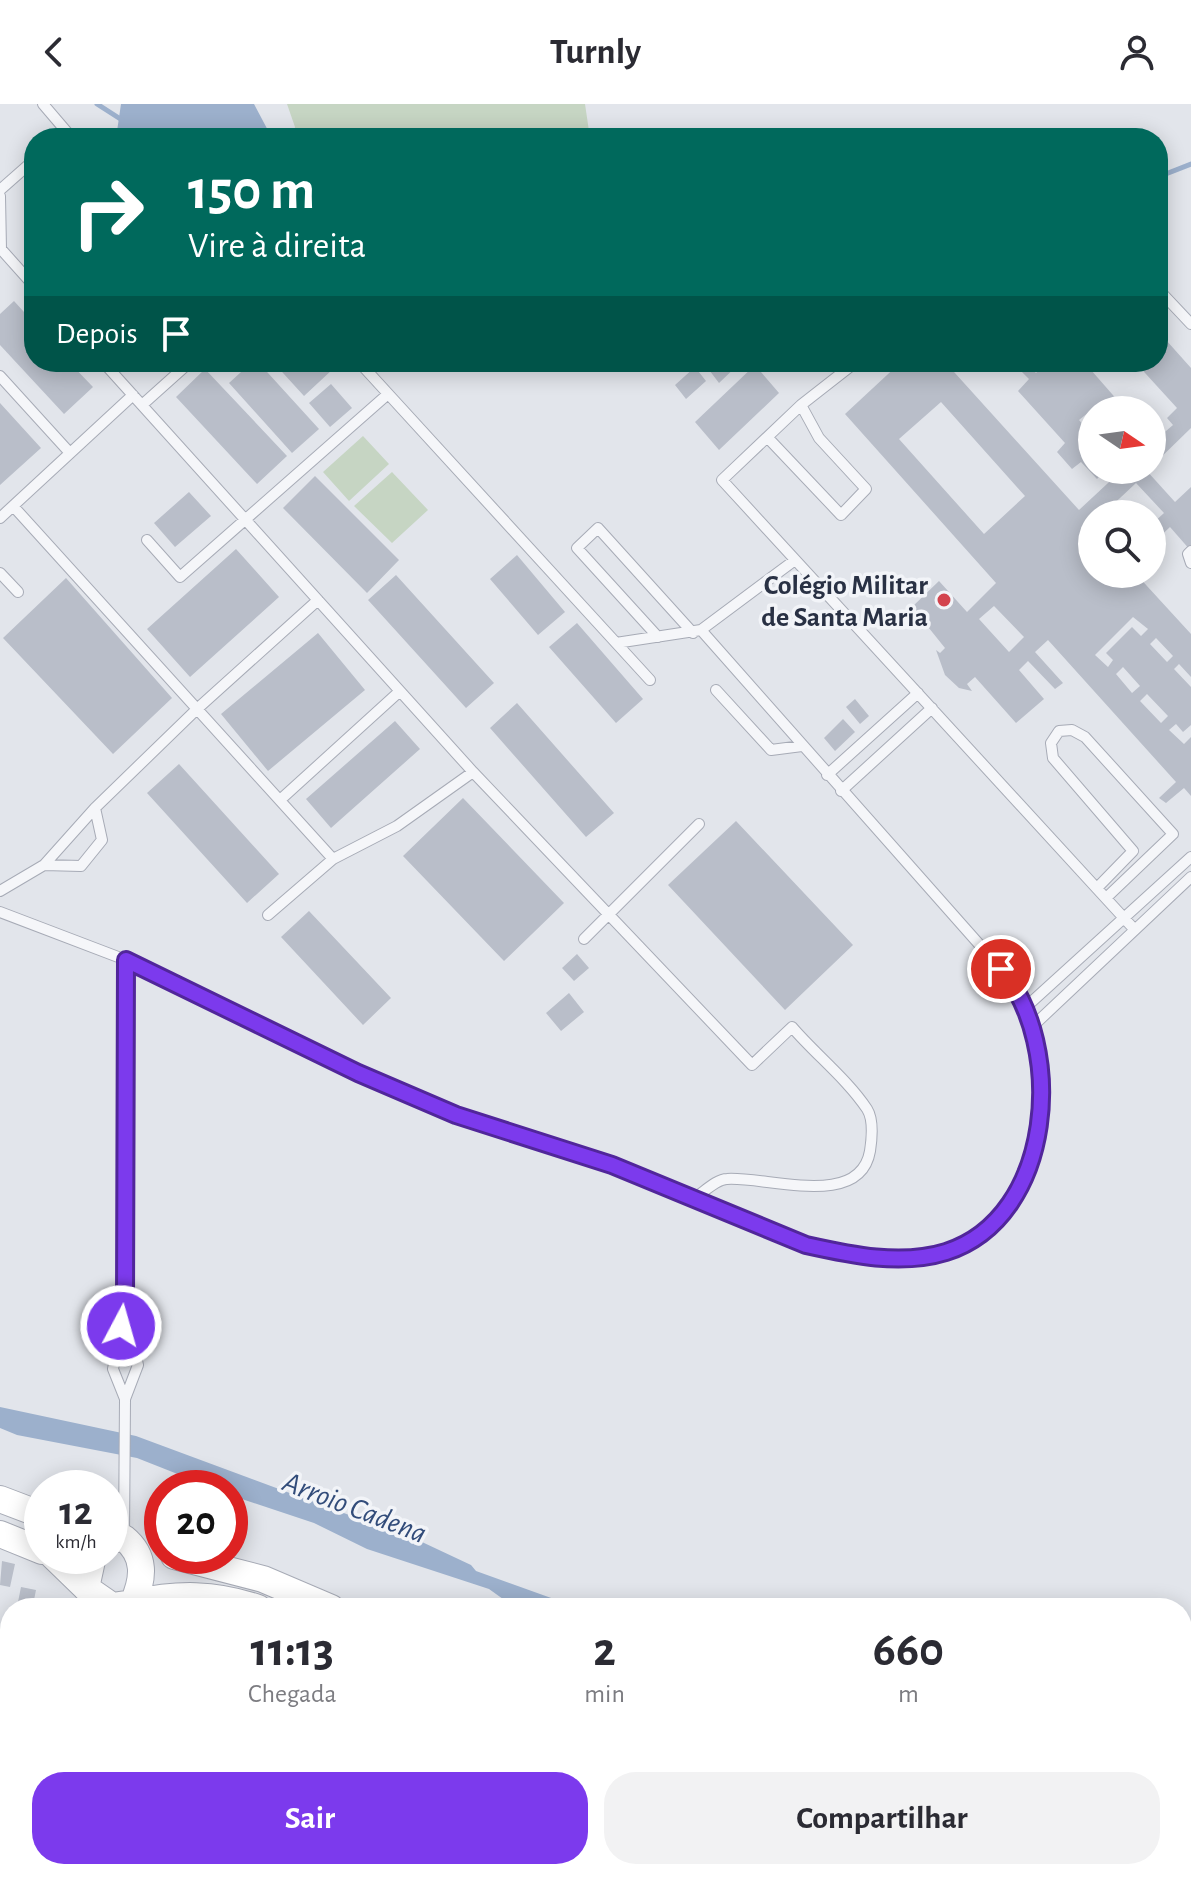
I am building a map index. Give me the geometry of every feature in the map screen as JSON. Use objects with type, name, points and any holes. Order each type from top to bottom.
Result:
[{"type":"main road","points":[[0,1499],[24,1508]]},
{"type":"main road","points":[[0,1534],[24,1544]]},
{"type":"main road","points":[[128,1548],[142,1564],[140,1586],[132,1598]]},
{"type":"main road","points":[[72,1574],[100,1598]]},
{"type":"main road","points":[[86,1588],[89,1574]]},
{"type":"main road","points":[[244,1574],[308,1598]]},
{"type":"main road","points":[[157,1598],[208,1595],[220,1598]]},
{"type":"lane","points":[[43,104],[60,128]]},
{"type":"lane","points":[[0,190],[24,169]]},
{"type":"lane","points":[[0,196],[0,249],[24,275]]},
{"type":"lane","points":[[1168,300],[1191,324]]},
{"type":"lane","points":[[112,372],[473,772],[752,1065],[792,1027],[868,1111],[872,1133],[869,1156],[858,1174],[843,1183],[818,1186],[724,1178],[696,1197]]},
{"type":"lane","points":[[142,405],[179,372]]},
{"type":"lane","points":[[368,372],[650,680]]},
{"type":"lane","points":[[843,372],[801,405],[722,480],[1134,929]]},
{"type":"lane","points":[[0,376],[70,453]]},
{"type":"lane","points":[[147,540],[180,577],[388,394]]},
{"type":"lane","points":[[0,518],[133,395]]},
{"type":"lane","points":[[768,438],[841,515],[866,489],[819,438],[801,405]]},
{"type":"lane","points":[[13,506],[333,859]]},
{"type":"lane","points":[[0,912],[126,960],[358,1073],[456,1115],[612,1165],[696,1197],[806,1245],[839,1252],[910,1259],[948,1252],[977,1235],[999,1215],[1033,1161],[1041,1110],[1034,1025],[1027,1006],[1001,969],[802,746],[598,528],[577,548],[658,637]]},
{"type":"lane","points":[[1191,551],[1188,554],[1191,563]]},
{"type":"lane","points":[[616,643],[697,631],[795,560]]},
{"type":"lane","points":[[0,573],[18,592]]},
{"type":"lane","points":[[0,891],[44,865],[95,808],[197,709],[318,600]]},
{"type":"lane","points":[[716,690],[771,750],[802,746]]},
{"type":"lane","points":[[280,800],[400,691]]},
{"type":"lane","points":[[827,775],[918,693]]},
{"type":"lane","points":[[841,791],[932,708]]},
{"type":"lane","points":[[1097,888],[1133,851],[1053,758],[1051,743],[1059,731],[1072,730],[1085,737],[1173,834],[1106,898]]},
{"type":"lane","points":[[268,915],[333,859],[397,826],[473,772]]},
{"type":"lane","points":[[44,865],[81,866],[102,840],[95,808]]},
{"type":"lane","points":[[584,939],[699,824]]},
{"type":"lane","points":[[1027,1006],[1191,857]]},
{"type":"lane","points":[[1034,1025],[1191,877]]},
{"type":"lane","points":[[125,1399],[113,1369],[125,1305],[126,960]]},
{"type":"lane","points":[[124,1470],[125,1399],[138,1365],[125,1305]]},
{"type":"green space","points":[[287,104],[585,104],[589,128],[295,128]]},
{"type":"green space","points":[[363,436],[389,464],[349,501],[323,472]]},
{"type":"green space","points":[[392,472],[428,510],[392,543],[354,506]]},
{"type":"water","points":[[121,104],[254,104],[267,128],[117,128]]},
{"type":"water","name":"Arroio Cadena","points":[[0,1407],[136,1436],[228,1470],[167,1470],[137,1458],[17,1435],[0,1428]]},
{"type":"water","name":"Arroio Cadena","points":[[248,1478],[422,1542],[471,1565],[476,1571],[551,1598],[502,1598],[489,1589],[367,1549],[314,1523],[248,1501]]},
{"type":"building","points":[[14,301],[24,312],[24,371],[0,345],[0,314]]},
{"type":"building","points":[[1168,342],[1191,368],[1191,428],[1166,452],[1166,431],[1173,425],[1167,418],[1177,408],[1144,372],[1168,372]]},
{"type":"building","points":[[25,372],[79,372],[93,387],[64,414]]},
{"type":"building","points":[[202,372],[208,372],[287,456],[257,484],[176,397]]},
{"type":"building","points":[[241,372],[267,372],[319,429],[292,453],[229,383]]},
{"type":"building","points":[[282,372],[330,372],[304,396]]},
{"type":"building","points":[[689,372],[699,372],[706,381],[686,399],[675,385]]},
{"type":"building","points":[[711,372],[731,372],[719,383]]},
{"type":"building","points":[[748,372],[761,372],[779,393],[719,450],[695,422]]},
{"type":"building","points":[[890,372],[954,372],[1078,509],[1078,588],[1149,588],[1191,634],[1191,677],[1179,664],[1174,669],[1191,687],[1191,725],[1183,732],[1176,724],[1169,730],[1184,744],[1191,737],[1191,796],[1184,788],[1166,803],[1159,798],[1176,782],[1048,640],[1035,652],[1063,683],[1055,689],[1028,661],[1019,670],[1044,699],[1016,723],[975,677],[967,684],[972,691],[959,688],[945,675],[936,650],[940,653],[945,648],[912,607],[939,581],[967,612],[996,583],[845,414]],"holes":[[[941,402],[1025,496],[984,534],[899,439]],[[994,606],[1024,637],[1009,652],[979,619]],[[1133,617],[1148,629],[1141,636],[1132,627],[1106,653],[1113,660],[1108,667],[1095,655]],[[1156,638],[1173,656],[1167,662],[1150,644]],[[1123,667],[1140,686],[1132,693],[1116,674]],[[1147,694],[1168,716],[1161,723],[1140,701]]]},
{"type":"building","points":[[1022,372],[1093,372],[1114,396],[1078,396],[1078,464],[1072,469],[1057,452],[1065,443],[1018,391],[1029,379]]},
{"type":"building","points":[[331,384],[352,408],[330,427],[309,403]]},
{"type":"building","points":[[0,403],[41,448],[0,485]]},
{"type":"building","points":[[315,476],[399,560],[367,593],[283,508]]},
{"type":"building","points":[[1107,484],[1135,484],[1118,500],[1090,500]]},
{"type":"building","points":[[1137,484],[1159,484],[1175,502],[1191,487],[1191,551],[1170,527],[1166,531],[1166,500],[1152,500]]},
{"type":"building","points":[[189,492],[211,516],[175,547],[154,523]]},
{"type":"building","points":[[236,549],[279,597],[190,677],[147,629]]},
{"type":"building","points":[[517,555],[565,612],[538,635],[490,579]]},
{"type":"building","points":[[396,575],[494,683],[466,708],[368,600]]},
{"type":"building","points":[[66,578],[172,698],[113,754],[3,638]]},
{"type":"building","points":[[577,623],[643,699],[616,723],[549,647]]},
{"type":"building","points":[[318,633],[365,690],[268,771],[221,714]]},
{"type":"building","points":[[855,699],[869,716],[860,724],[846,707]]},
{"type":"building","points":[[517,703],[614,813],[586,837],[490,728]]},
{"type":"building","points":[[843,719],[855,732],[835,751],[824,738]]},
{"type":"building","points":[[395,721],[420,749],[331,828],[306,799]]},
{"type":"building","points":[[179,764],[279,874],[247,903],[147,793]]},
{"type":"building","points":[[463,798],[564,903],[504,961],[403,856]]},
{"type":"building","points":[[736,821],[853,945],[785,1010],[668,885]]},
{"type":"building","points":[[309,911],[391,998],[363,1025],[281,937]]},
{"type":"building","points":[[577,954],[589,968],[574,981],[562,968]]},
{"type":"building","points":[[569,993],[584,1012],[561,1031],[546,1013]]},
{"type":"building","points":[[2,1561],[15,1564],[10,1587],[0,1585]]},
{"type":"building","points":[[21,1587],[36,1590],[34,1598],[19,1598]]},
{"type":"waterway","points":[[97,104],[122,120]]},
{"type":"waterway","points":[[1168,173],[1191,164]]},
{"type":"place","name":"Colégio Militar de Santa Maria","points":[[944,600]]},
{"type":"route","points":[[121,1326],[125,1305],[126,960],[358,1073],[456,1115],[612,1165],[696,1197],[806,1245],[839,1252],[910,1259],[948,1252],[977,1235],[999,1215],[1016,1193],[1033,1161],[1041,1110],[1039,1056],[1034,1025],[1016,986],[1001,969]]}]
